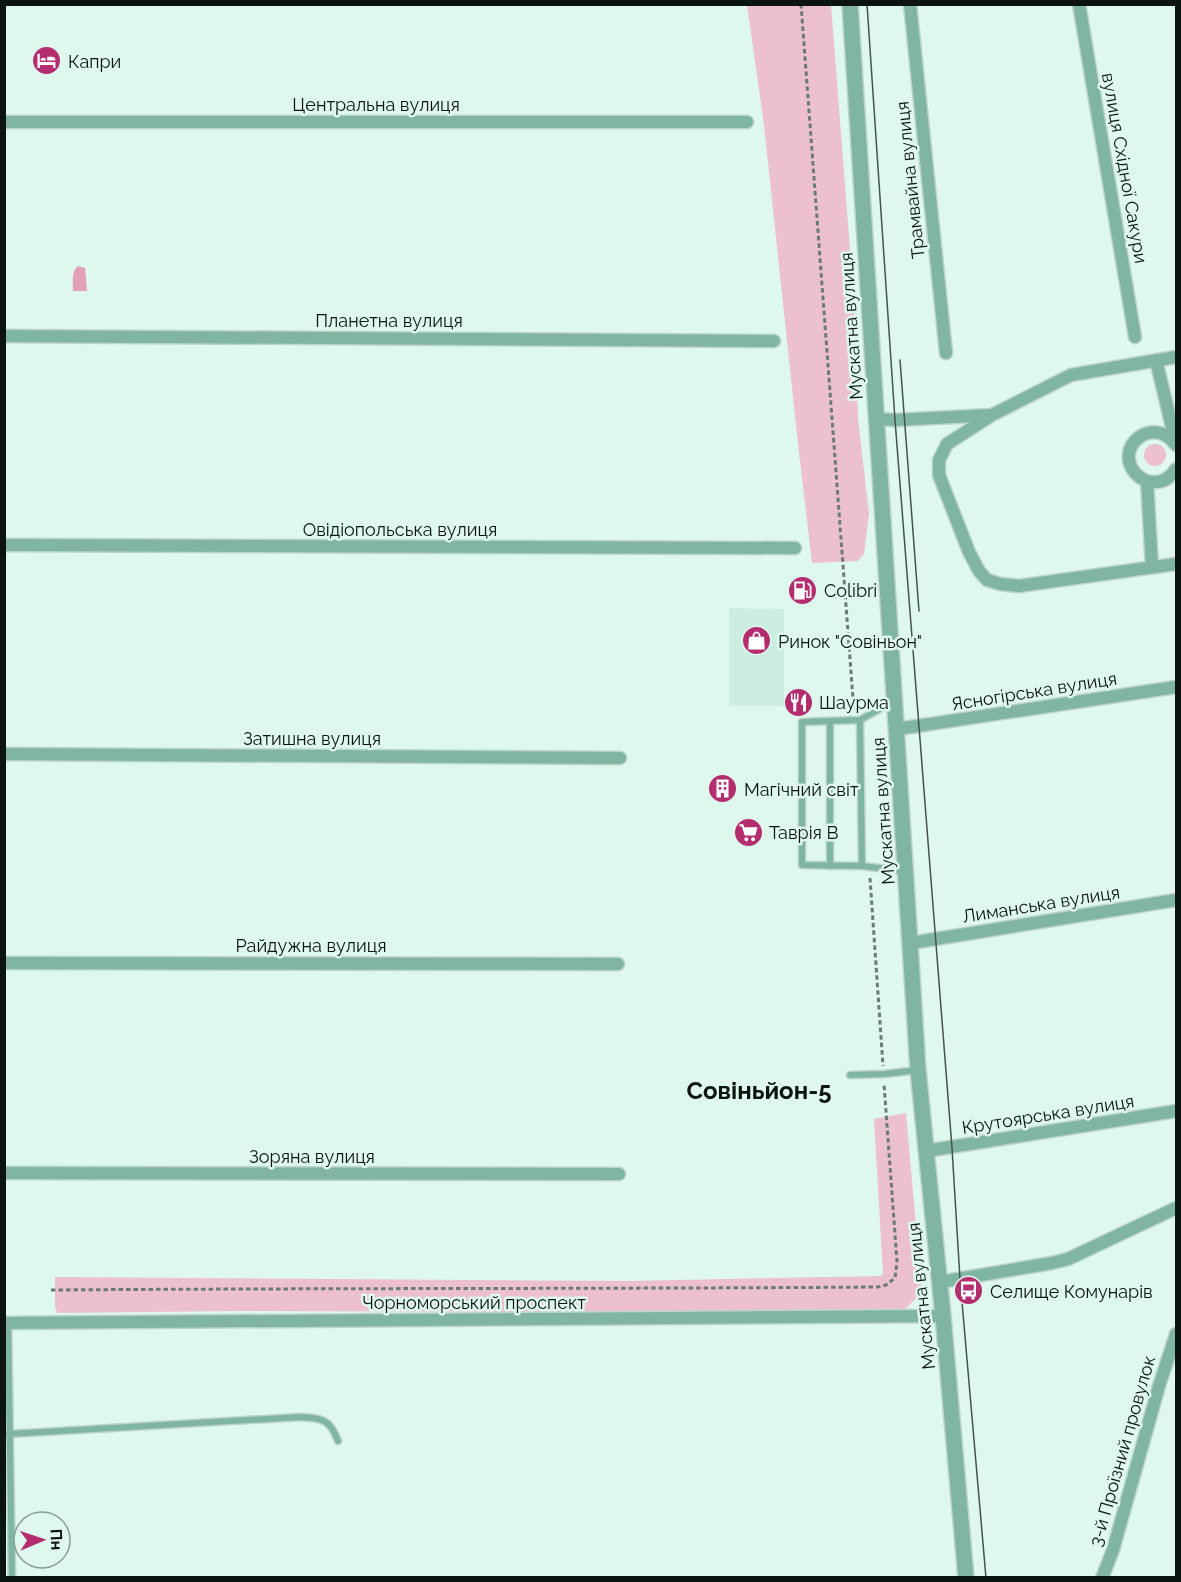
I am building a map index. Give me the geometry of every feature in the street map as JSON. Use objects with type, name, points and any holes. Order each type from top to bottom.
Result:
[{"type":"street","name":"Мускатна вулиця","points":[[850,4],[918,1070],[940,1282],[966,1578]]},
{"type":"street","name":"Трамвайна вулиця","points":[[910,4],[946,352]]},
{"type":"street","name":"вулиця Східної Сакури","points":[[1079,4],[1135,337]]},
{"type":"street","name":"Центральна вулиця","points":[[4,122],[747,122]]},
{"type":"street","name":"Планетна вулиця","points":[[4,336],[774,341]]},
{"type":"street","points":[[1176,357],[1071,375],[992,415],[947,444],[939,459],[939,475],[969,552],[979,571],[987,580],[1019,586],[1176,564]]},
{"type":"street","points":[[1156,360],[1176,444]]},
{"type":"street","points":[[876,419],[992,415]]},
{"type":"street","points":[[1176,444],[1166,434],[1149,432],[1141,435],[1135,441],[1129,456],[1134,472],[1147,481],[1163,481],[1176,469]]},
{"type":"street","points":[[1147,481],[1152,567]]},
{"type":"street","name":"Овідіопольська вулиця","points":[[4,545],[795,548]]},
{"type":"street","name":"Ясногірська вулиця","points":[[897,729],[1176,687]]},
{"type":"street","name":"Затишна вулиця","points":[[4,754],[620,758]]},
{"type":"street","name":"Лиманська вулиця","points":[[911,943],[1176,900]]},
{"type":"street","name":"Райдужна вулиця","points":[[4,963],[618,964]]},
{"type":"street","name":"Крутоярська вулиця","points":[[926,1151],[1176,1111]]},
{"type":"street","name":"Зоряна вулиця","points":[[4,1173],[619,1174]]},
{"type":"street","points":[[940,1282],[1052,1263],[1068,1258],[1176,1208]]},
{"type":"street","name":"Чорноморський проспект","points":[[6,1323],[943,1316]]},
{"type":"street","name":"3-й Проїзний провулок","points":[[1102,1578],[1113,1550],[1176,1334]]},
{"type":"lane","points":[[894,700],[860,720],[802,722],[802,865],[866,866],[907,872]]},
{"type":"lane","points":[[860,720],[866,866]]},
{"type":"lane","points":[[830,722],[830,866]]},
{"type":"lane","points":[[850,1075],[918,1070]]},
{"type":"lane","points":[[6,1323],[12,1578]]},
{"type":"lane","points":[[9,1434],[300,1417],[328,1422],[334,1429],[338,1440]]},
{"type":"path","points":[[801,4],[853,699],[860,720]]},
{"type":"path","points":[[51,1290],[628,1289],[878,1287],[886,1285],[895,1278],[897,1262],[866,866]]},
{"type":"shaded area","points":[[747,5],[831,5],[854,301],[858,418],[869,514],[864,554],[858,561],[812,563],[764,125]]},
{"type":"shaded area","points":[[78,266],[85,268],[87,291],[73,291],[73,274]]},
{"type":"shaded area","points":[[1155,444],[1163,447],[1166,455],[1163,463],[1155,466],[1147,463],[1144,455],[1147,447]]},
{"type":"shaded area","name":"Ринок \"Совіньон\"","points":[[729,608],[784,609],[784,706],[729,706]]},
{"type":"shaded area","points":[[906,1113],[922,1293],[905,1309],[774,1313],[241,1311],[57,1313],[55,1306],[55,1277],[627,1281],[881,1276],[883,1274],[874,1119]]},
{"type":"tram line","points":[[867,4],[895,420],[952,1148],[960,1279],[986,1578]]},
{"type":"tram line","points":[[900,360],[919,611]]},
{"type":"place","name":"Капри","points":[[47,61]]},
{"type":"place","name":"Colibri","points":[[803,590]]},
{"type":"place","name":"Ринок \"Совіньон\"","points":[[757,641]]},
{"type":"place","name":"Шаурма","points":[[798,702]]},
{"type":"place","name":"Магічний світ","points":[[723,789]]},
{"type":"place","name":"Таврія В","points":[[748,832]]},
{"type":"place","name":"Селище Комунарів","points":[[969,1291]]},
{"type":"district","name":"Совіньйон-5","points":[[759,1090]]}]
